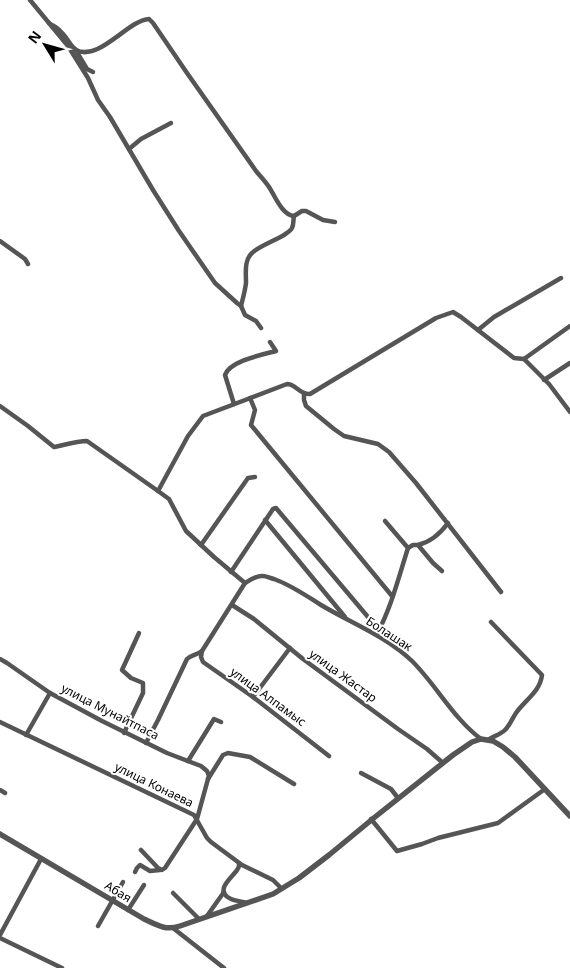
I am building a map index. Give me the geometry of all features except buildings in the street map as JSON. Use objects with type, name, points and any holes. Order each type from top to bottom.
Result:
[{"type":"street","points":[[30,0],[68,46],[88,78],[98,100],[179,231],[215,284],[241,306],[245,315],[256,321],[261,328]]},
{"type":"street","points":[[75,49],[91,51],[99,48],[117,38],[140,21],[149,20],[153,23],[186,73],[288,215],[294,216],[302,211],[306,211],[323,220],[335,222]]},
{"type":"street","points":[[49,23],[60,31],[88,69],[94,72]]},
{"type":"street","points":[[129,149],[141,139],[171,123]]},
{"type":"street","points":[[241,306],[244,296],[248,258],[252,253],[270,241],[287,233],[294,225],[294,216]]},
{"type":"street","points":[[0,241],[25,259],[28,264]]},
{"type":"street","points":[[478,330],[494,317],[561,278]]},
{"type":"street","points":[[158,492],[188,436],[203,416],[287,384],[291,384],[304,393],[310,394],[443,314],[453,312],[514,358],[524,360],[549,384],[570,412]]},
{"type":"street","points":[[524,360],[570,326]]},
{"type":"street","points":[[234,404],[225,375],[226,372],[238,363],[276,351],[270,342]]},
{"type":"street","points":[[544,380],[570,363]]},
{"type":"street","points":[[304,393],[306,406],[344,436],[378,444],[389,452],[416,483],[501,592]]},
{"type":"street","points":[[250,398],[255,410],[251,425],[392,596]]},
{"type":"street","points":[[0,406],[54,447],[87,441],[158,492],[169,500],[186,531],[245,583],[202,651],[190,656],[187,660],[162,714],[146,743]]},
{"type":"street","points":[[201,545],[248,478],[255,477]]},
{"type":"street","points":[[231,572],[265,520],[273,509],[276,508],[379,630]]},
{"type":"street","points":[[265,520],[348,620]]},
{"type":"street","points":[[385,521],[408,548]]},
{"type":"street","points":[[376,635],[390,605],[408,548],[413,545],[422,544],[439,534],[448,523]]},
{"type":"street","points":[[418,545],[442,571]]},
{"type":"street","name":"Болашак","points":[[245,583],[262,576],[287,584],[376,635],[412,661],[460,720],[481,739]]},
{"type":"street","name":"улица Жастар","points":[[232,605],[254,619],[443,763]]},
{"type":"street","points":[[488,740],[506,728],[520,708],[534,694],[542,675],[491,622]]},
{"type":"street","points":[[124,733],[144,687],[143,683],[131,678],[122,670],[139,633]]},
{"type":"street","points":[[253,697],[290,648]]},
{"type":"street","name":"улица Алпамыс","points":[[202,651],[201,657],[203,662],[253,697],[329,756]]},
{"type":"street","name":"улица Мунайтпаса","points":[[0,659],[50,693],[124,733],[205,769],[208,773],[208,779]]},
{"type":"street","points":[[26,735],[50,693]]},
{"type":"street","points":[[188,761],[214,718],[222,722]]},
{"type":"street","name":"улица Конаева","points":[[0,722],[194,816],[207,838],[239,863],[273,880],[281,888]]},
{"type":"street","points":[[173,928],[272,894],[299,878],[462,748],[481,739],[493,740],[504,747],[570,816]]},
{"type":"street","points":[[134,872],[140,865],[150,871],[162,870],[169,863],[197,819],[208,779],[223,755],[228,753],[250,757],[294,784]]},
{"type":"street","points":[[361,773],[391,789],[398,798]]},
{"type":"street","points":[[371,819],[397,851],[438,838],[498,823],[545,789]]},
{"type":"street","name":"Абая","points":[[0,834],[144,919],[157,926],[173,928],[224,968]]},
{"type":"street","points":[[141,850],[162,870]]},
{"type":"street","points":[[41,859],[0,936],[62,968]]},
{"type":"street","points":[[207,916],[224,892],[227,882],[238,869],[239,863]]},
{"type":"street","points":[[98,926],[123,882]]},
{"type":"street","points":[[128,910],[144,886]]},
{"type":"street","points":[[224,892],[230,899],[248,903]]},
{"type":"street","points":[[173,893],[199,919]]}]
